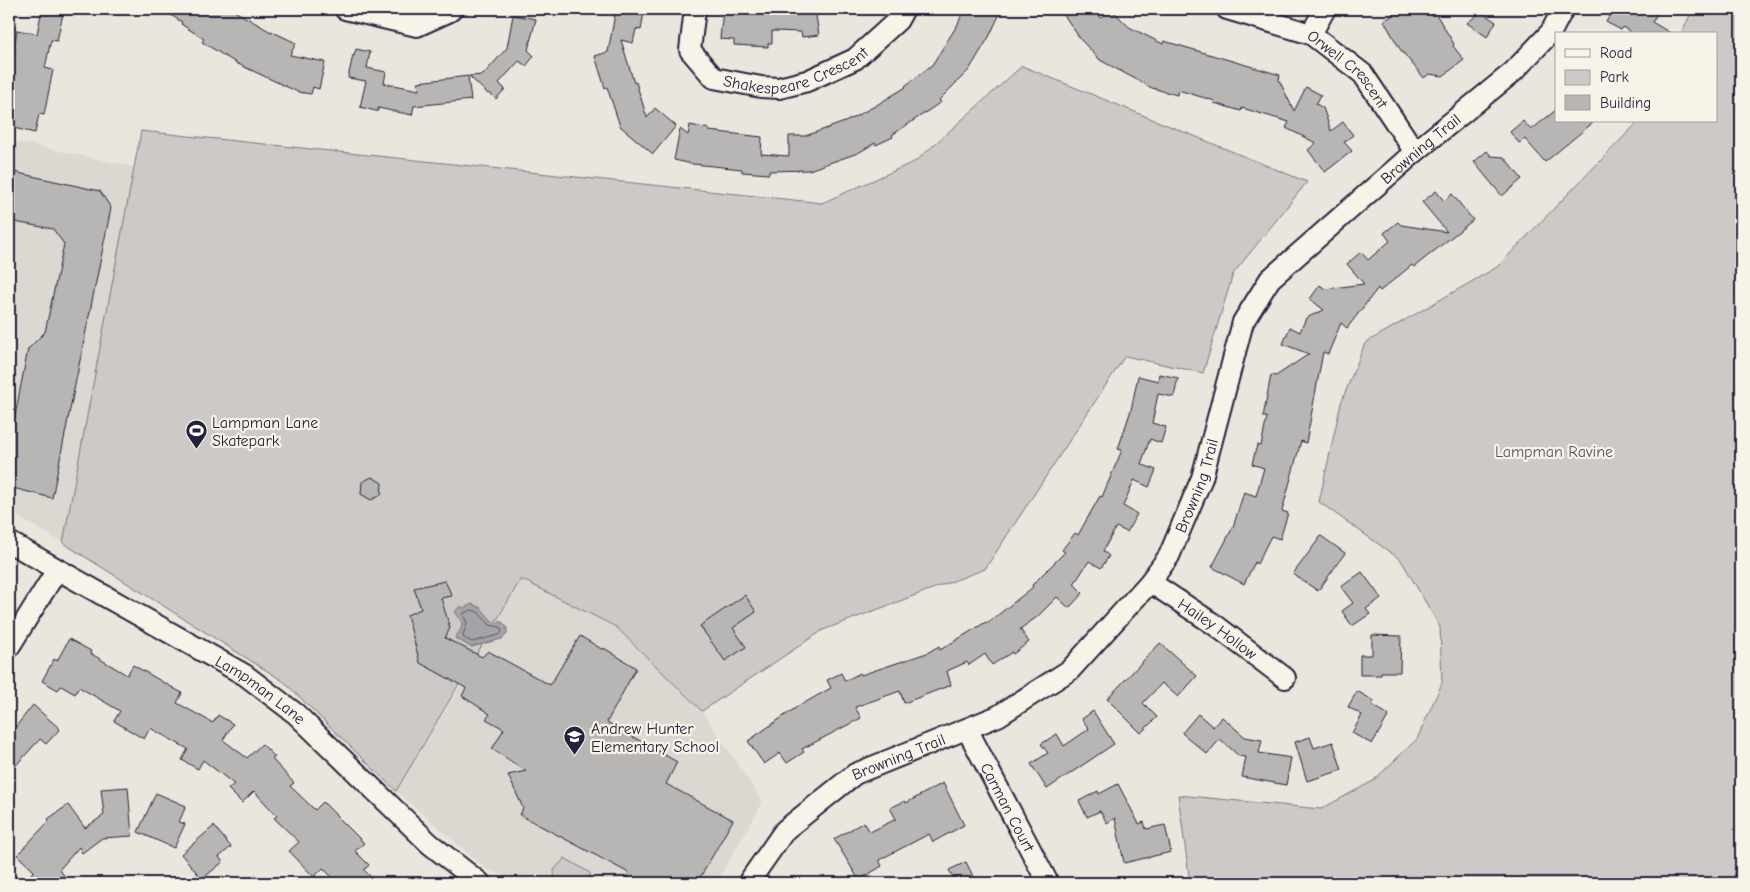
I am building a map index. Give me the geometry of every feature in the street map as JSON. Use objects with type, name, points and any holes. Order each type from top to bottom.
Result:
[{"type":"street","points":[[346,9],[417,26],[451,9]]},
{"type":"street","name":"Shakespeare Crescent","points":[[695,9],[690,50],[714,78],[761,87],[779,88],[807,81],[855,59],[898,20],[904,9]]},
{"type":"street","name":"Orwell Crescent","points":[[1227,9],[1311,34],[1363,74],[1415,152]]},
{"type":"street","points":[[1311,34],[1325,9]]},
{"type":"street","name":"Browning Trail","points":[[748,883],[785,830],[855,774],[998,716],[1070,670],[1150,582],[1169,556],[1202,478],[1243,322],[1270,279],[1415,152],[1514,72],[1551,32],[1563,9]]},
{"type":"street","name":"Lampman Lane","points":[[9,542],[245,675],[296,714],[430,844],[480,883]]},
{"type":"street","points":[[9,647],[57,570]]},
{"type":"street","name":"Hailey Hollow","points":[[1150,582],[1215,625],[1285,678]]},
{"type":"street","name":"Carman Court","points":[[966,730],[1048,883]]},
{"type":"shaded area","points":[[9,140],[135,167],[63,543],[9,512]]},
{"type":"shaded area","name":"Andrew Hunter Elementary School","points":[[521,579],[616,627],[702,711],[763,802],[716,883],[523,883],[486,869],[396,791],[452,700]]},
{"type":"green space","name":"Lampman Ravine","points":[[1693,9],[1741,9],[1741,883],[1190,883],[1178,795],[1321,809],[1373,781],[1417,739],[1442,683],[1440,627],[1401,560],[1319,502],[1341,403],[1365,343],[1497,267],[1638,122],[1718,122],[1718,32],[1682,32]]},
{"type":"green space","points":[[1022,66],[1307,182],[1233,274],[1203,373],[1125,356],[985,569],[823,630],[702,711],[616,627],[521,579],[396,791],[283,681],[63,543],[141,131],[822,203],[916,161]]},
{"type":"green space","points":[[565,858],[590,873],[590,883],[565,883],[554,877],[554,870]]},
{"type":"water","points":[[472,604],[481,608],[492,621],[502,622],[507,627],[507,634],[502,639],[471,647],[455,638],[461,629],[462,623],[455,612],[460,606],[464,608]]},
{"type":"building","points":[[42,9],[64,9],[57,41],[51,40],[45,68],[53,70],[44,115],[39,114],[35,133],[9,127],[9,82],[17,30],[37,34]]},
{"type":"building","points":[[161,9],[231,9],[271,32],[296,43],[290,55],[325,62],[319,89],[313,87],[311,94],[298,92],[236,63],[202,42],[204,39]]},
{"type":"building","points":[[616,9],[644,12],[641,30],[636,29],[633,43],[621,40],[647,118],[655,108],[676,126],[653,154],[620,126],[595,56],[608,52]]},
{"type":"building","points":[[723,9],[753,12],[753,9],[815,9],[819,35],[802,37],[801,32],[772,31],[772,43],[768,43],[768,47],[734,45],[734,40],[720,39]]},
{"type":"building","points":[[964,9],[1002,9],[989,37],[969,70],[939,100],[941,102],[892,135],[893,137],[876,145],[875,143],[858,153],[809,170],[769,171],[769,174],[742,172],[742,169],[674,160],[680,129],[688,135],[690,125],[709,129],[709,131],[762,137],[761,154],[789,156],[789,136],[805,136],[845,122],[906,87],[932,65],[958,24]]},
{"type":"building","points":[[1060,9],[1095,9],[1101,18],[1111,9],[1129,27],[1163,44],[1164,41],[1280,75],[1279,80],[1294,111],[1306,87],[1321,95],[1316,104],[1323,108],[1331,131],[1343,122],[1353,135],[1344,142],[1352,151],[1325,172],[1308,150],[1316,143],[1286,128],[1289,122],[1242,108],[1241,111],[1178,90],[1177,95],[1152,88],[1100,60],[1081,40]]},
{"type":"building","points":[[1390,9],[1433,9],[1454,44],[1453,46],[1464,60],[1443,76],[1429,74],[1424,78],[1400,49],[1384,21],[1393,15]]},
{"type":"building","points":[[1614,9],[1660,9],[1652,22],[1669,32],[1631,32],[1623,27],[1621,30],[1606,22]]},
{"type":"building","points":[[1481,12],[1496,22],[1487,37],[1467,23]]},
{"type":"building","points":[[513,15],[536,19],[528,50],[534,56],[526,66],[519,61],[499,83],[505,89],[496,99],[469,76],[483,75],[507,48]]},
{"type":"building","points":[[356,49],[370,52],[367,68],[386,72],[384,83],[419,90],[418,82],[468,76],[471,100],[414,106],[412,115],[378,108],[378,111],[376,111],[360,107],[366,81],[348,78]]},
{"type":"building","points":[[1555,111],[1555,122],[1594,122],[1545,162],[1525,139],[1519,143],[1510,132],[1523,121],[1531,130]]},
{"type":"building","points":[[1487,151],[1491,156],[1504,157],[1522,179],[1502,196],[1474,162]]},
{"type":"building","points":[[9,171],[100,191],[111,208],[52,498],[9,487],[9,430],[13,426],[28,349],[45,332],[64,244],[53,229],[9,221]]},
{"type":"building","points":[[1436,191],[1444,201],[1452,194],[1473,220],[1414,267],[1412,265],[1380,291],[1378,288],[1347,328],[1341,323],[1328,354],[1323,352],[1306,443],[1301,441],[1282,511],[1288,513],[1280,539],[1271,536],[1257,564],[1255,562],[1244,584],[1212,567],[1233,527],[1244,492],[1256,496],[1264,468],[1252,464],[1257,445],[1261,446],[1267,417],[1263,417],[1271,375],[1276,376],[1309,354],[1283,344],[1290,327],[1300,332],[1306,318],[1324,310],[1310,299],[1320,285],[1325,289],[1364,284],[1347,264],[1361,252],[1368,260],[1390,241],[1384,233],[1398,222],[1401,225],[1447,232],[1422,202]]},
{"type":"building","points":[[1159,374],[1178,378],[1174,397],[1158,394],[1152,423],[1166,427],[1161,443],[1150,439],[1141,464],[1156,470],[1149,487],[1134,480],[1123,506],[1137,514],[1127,532],[1116,527],[1103,551],[1109,556],[1101,568],[1089,561],[1074,584],[1083,593],[1069,608],[1057,597],[1037,617],[1020,629],[1029,642],[1013,654],[1012,652],[992,665],[985,654],[969,665],[967,662],[947,671],[951,685],[904,703],[900,691],[855,707],[861,718],[802,749],[804,752],[787,763],[780,753],[764,764],[748,741],[797,707],[831,688],[827,680],[841,673],[845,681],[860,673],[861,675],[927,653],[939,646],[940,650],[986,622],[988,623],[1033,587],[1032,585],[1065,552],[1062,550],[1075,533],[1078,535],[1100,496],[1102,497],[1122,450],[1118,449],[1131,410],[1138,376],[1158,381]]},
{"type":"building","points":[[372,477],[382,483],[381,495],[371,500],[361,494],[362,482]]},
{"type":"building","points":[[1321,536],[1345,553],[1318,591],[1293,574]]},
{"type":"building","points":[[1362,572],[1381,598],[1366,609],[1370,614],[1352,626],[1342,611],[1353,603],[1341,587]]},
{"type":"building","points":[[445,581],[452,596],[441,598],[450,628],[445,638],[482,657],[488,651],[550,685],[580,636],[636,668],[607,722],[677,762],[666,784],[733,820],[697,883],[624,883],[629,873],[520,815],[523,808],[508,775],[526,771],[492,749],[504,729],[486,719],[490,714],[462,696],[466,688],[420,663],[407,615],[421,609],[414,588]]},
{"type":"building","points":[[745,595],[756,612],[733,628],[746,647],[725,661],[700,626]]},
{"type":"building","points":[[1372,635],[1401,636],[1400,672],[1381,672],[1381,675],[1360,675],[1360,655],[1372,655]]},
{"type":"building","points":[[69,639],[127,675],[133,665],[182,693],[177,703],[213,723],[218,715],[233,724],[223,740],[247,758],[262,744],[275,757],[272,759],[294,783],[290,786],[315,810],[323,802],[364,843],[355,851],[369,865],[364,870],[377,883],[338,883],[323,868],[314,877],[289,851],[299,842],[274,818],[277,816],[254,791],[242,803],[228,789],[234,784],[203,760],[198,769],[182,760],[188,749],[150,728],[144,739],[114,721],[120,711],[79,687],[75,694],[61,686],[58,690],[42,681],[54,659],[57,661]]},
{"type":"building","points":[[1160,643],[1197,676],[1178,697],[1162,683],[1143,703],[1157,717],[1141,733],[1107,699]]},
{"type":"building","points":[[1357,691],[1374,701],[1372,705],[1389,715],[1372,744],[1352,733],[1362,715],[1348,707]]},
{"type":"building","points":[[33,705],[60,729],[46,744],[40,739],[9,773],[9,735]]},
{"type":"building","points":[[1093,711],[1114,744],[1047,789],[1031,764],[1048,753],[1041,744],[1057,734],[1064,746],[1089,729],[1082,719]]},
{"type":"building","points":[[1198,714],[1213,727],[1222,717],[1245,737],[1262,740],[1259,753],[1291,758],[1286,785],[1242,777],[1246,757],[1239,756],[1220,739],[1207,754],[1182,733]]},
{"type":"building","points":[[1310,737],[1314,748],[1333,742],[1342,770],[1307,781],[1295,742]]},
{"type":"building","points":[[943,783],[964,825],[933,842],[929,834],[879,860],[882,866],[859,880],[834,839],[864,822],[870,832],[896,819],[890,808],[905,801],[906,803]]},
{"type":"building","points":[[1118,784],[1139,824],[1144,822],[1146,829],[1165,825],[1171,852],[1124,863],[1115,818],[1107,823],[1100,811],[1087,817],[1079,801],[1098,791],[1099,794]]},
{"type":"building","points":[[128,787],[132,836],[102,838],[82,853],[79,847],[59,870],[64,875],[57,883],[22,883],[34,871],[17,855],[49,821],[48,819],[68,805],[85,828],[104,815],[101,789]]},
{"type":"building","points":[[156,793],[186,806],[179,822],[185,824],[174,848],[138,832]]},
{"type":"building","points":[[214,826],[231,847],[219,857],[223,862],[202,879],[181,854]]},
{"type":"building","points":[[966,862],[974,878],[964,883],[956,883],[949,870]]},
{"type":"place","name":"Lampman Lane Skatepark","points":[[196,450]]},
{"type":"place","name":"Andrew Hunter Elementary School","points":[[575,756]]}]
